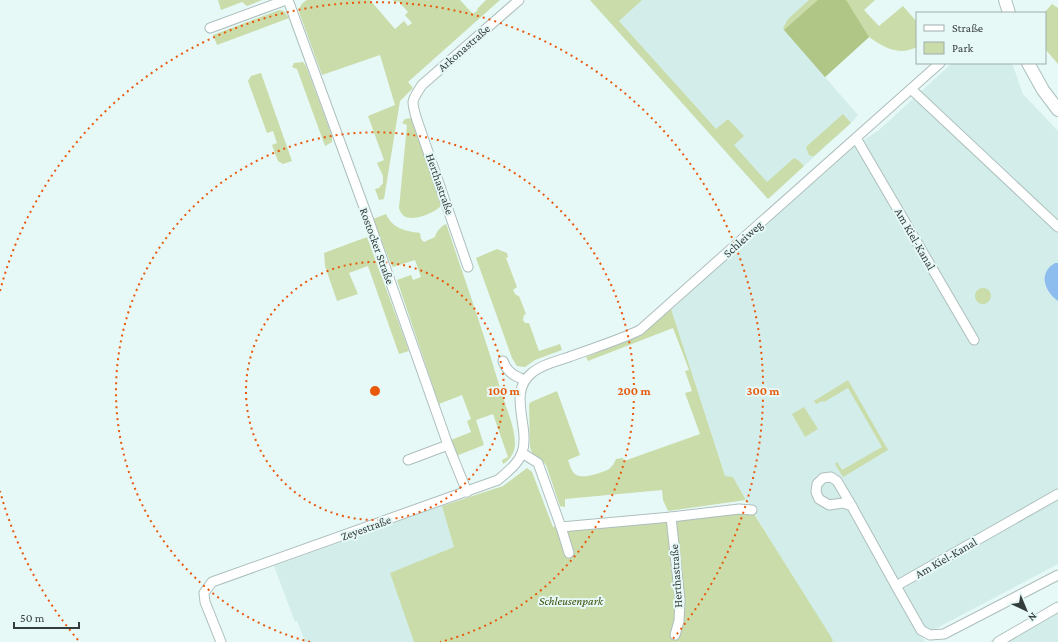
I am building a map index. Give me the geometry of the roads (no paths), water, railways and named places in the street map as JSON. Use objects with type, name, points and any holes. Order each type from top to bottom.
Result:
[{"type":"street","points":[[210,28],[287,0]]},
{"type":"street","name":"Rostocker Straße","points":[[287,0],[369,221],[448,445],[467,492]]},
{"type":"street","name":"Arkonastraße","points":[[412,100],[422,85],[519,0]]},
{"type":"street","points":[[1005,0],[1007,12]]},
{"type":"street","name":"Schleiweg","points":[[524,380],[533,372],[546,365],[624,338],[640,330],[939,64]]},
{"type":"street","points":[[1029,64],[1057,105]]},
{"type":"street","points":[[911,89],[1058,227]]},
{"type":"street","name":"Herthastraße","points":[[412,100],[417,120],[468,267]]},
{"type":"street","name":"Am Kiel-Kanal","points":[[856,138],[974,340]]},
{"type":"street","points":[[503,361],[514,376],[524,380],[519,399],[524,441],[522,453],[538,463],[569,553]]},
{"type":"street","points":[[408,460],[448,445]]},
{"type":"street","name":"Zeyestraße","points":[[221,642],[204,602],[204,593],[212,582],[498,480],[514,466],[522,453]]},
{"type":"street","points":[[852,506],[843,503],[829,505],[818,499],[816,492],[817,484],[822,475],[831,477],[837,481],[852,506],[921,630],[930,635],[944,634],[1058,575]]},
{"type":"street","name":"Am Kiel-Kanal","points":[[896,586],[1058,494]]},
{"type":"street","points":[[561,527],[739,509],[752,510]]},
{"type":"street","name":"Herthastraße","points":[[671,517],[680,600],[679,620],[675,635]]},
{"type":"street","points":[[998,642],[1058,607]]},
{"type":"water","points":[[1055,263],[1058,263],[1058,301],[1049,292],[1045,282],[1046,272]]},
{"type":"park label","name":"Schleusenpark","points":[[571,601]]}]
